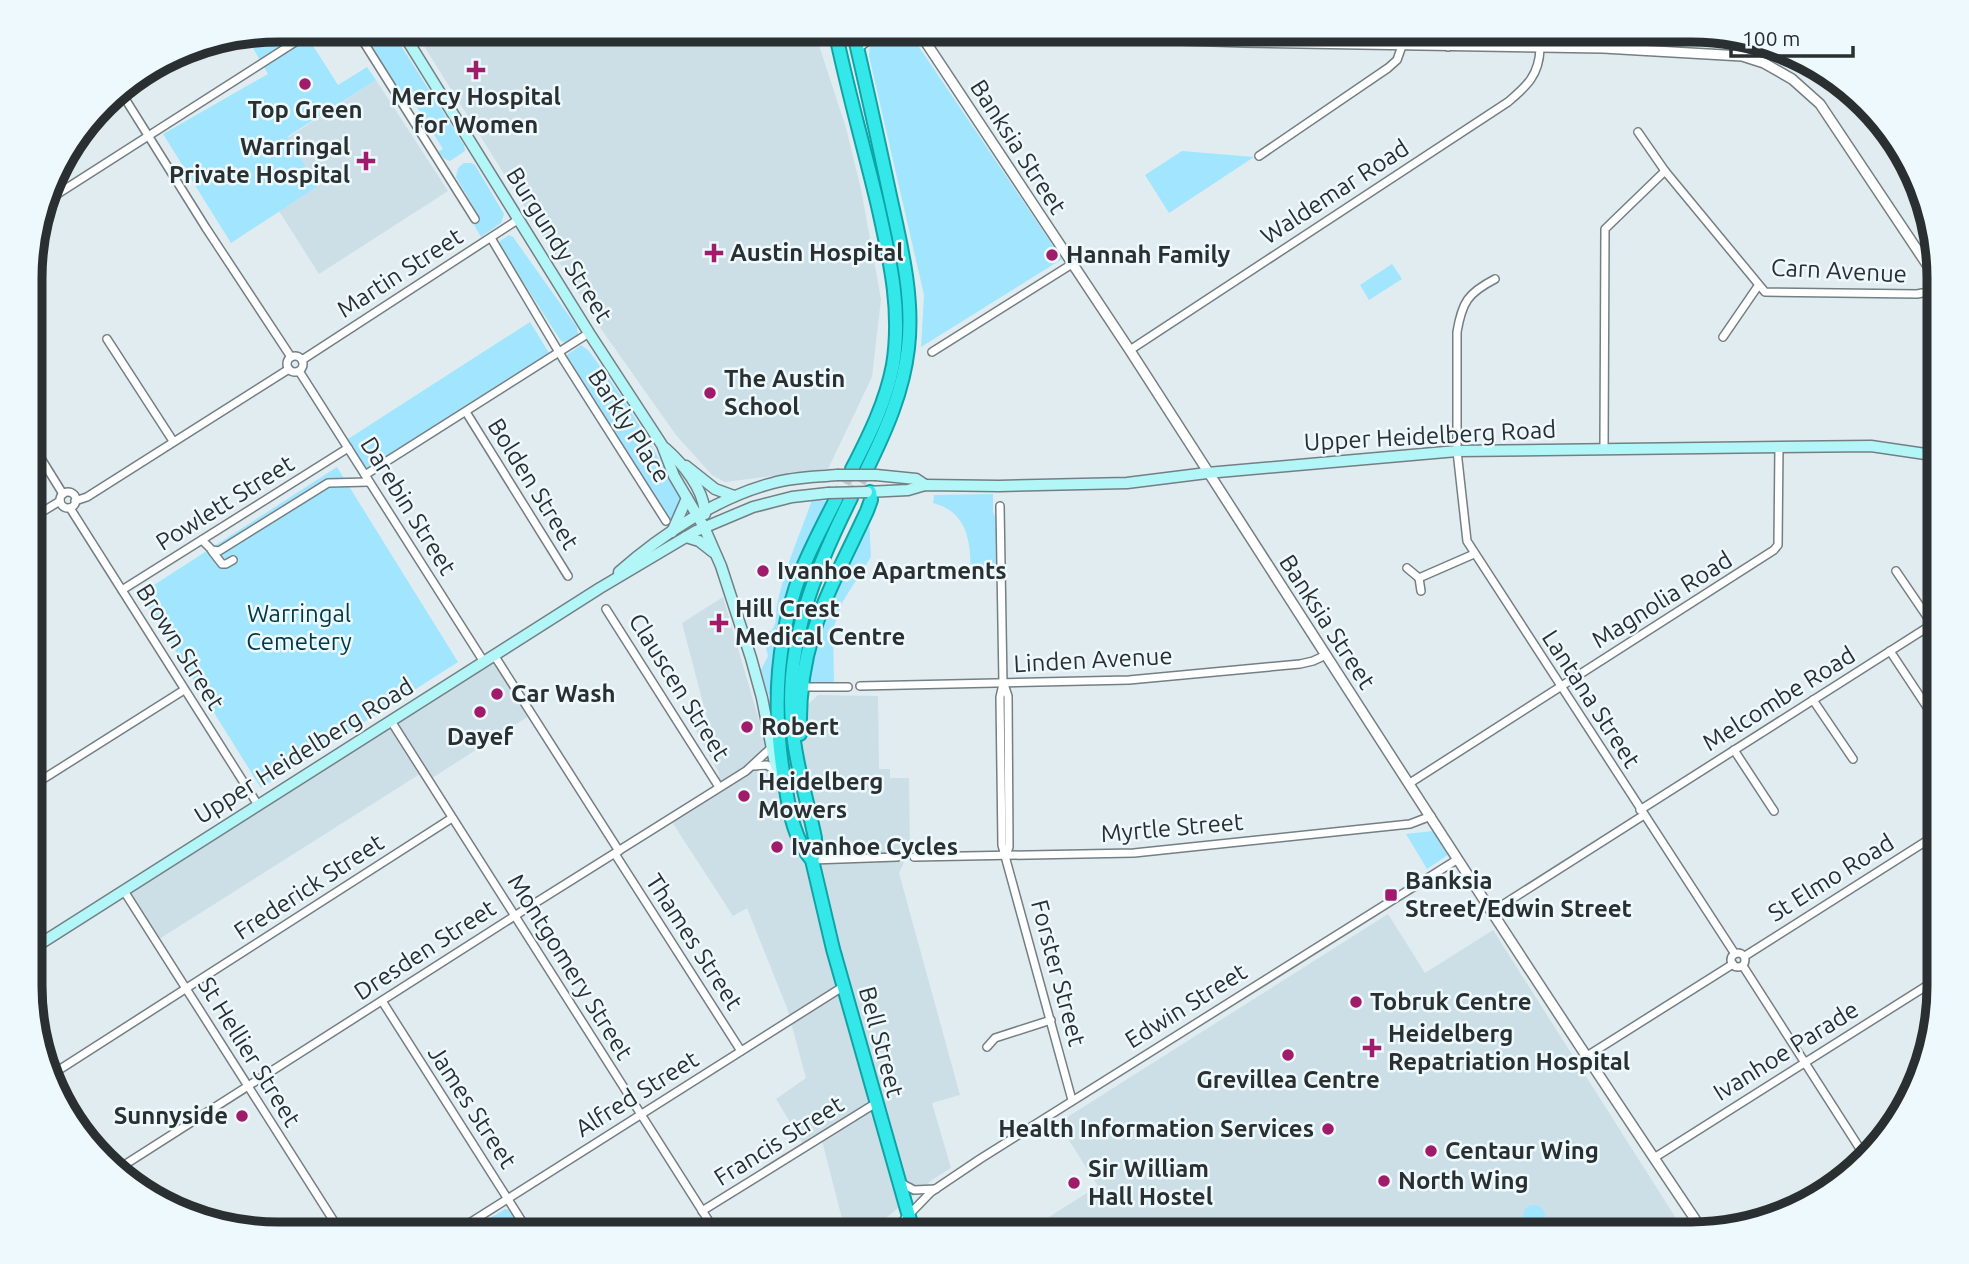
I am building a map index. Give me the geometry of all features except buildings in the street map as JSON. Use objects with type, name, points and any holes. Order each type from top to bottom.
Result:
[{"type":"highway","points":[[838,42],[892,268],[897,311],[894,353],[887,388],[872,428],[863,472]]},
{"type":"highway","points":[[856,42],[907,277],[910,320],[907,357],[900,392],[891,418],[863,472]]},
{"type":"highway","points":[[799,765],[802,687],[807,654],[817,617],[867,511],[871,498],[869,491]]},
{"type":"highway","points":[[787,797],[777,716],[781,651],[801,573],[832,496]]},
{"type":"highway","points":[[799,765],[791,709],[795,650],[806,604],[818,570],[851,498]]},
{"type":"highway","name":"Bell Street","points":[[799,765],[815,838],[812,860]]},
{"type":"highway","name":"Bell Street","points":[[787,797],[799,840],[812,860],[833,949],[910,1222]]},
{"type":"main road","name":"Burgundy Street","points":[[408,42],[589,333],[662,445],[674,476],[687,498],[701,513]]},
{"type":"main road","name":"Burgundy Street","points":[[662,445],[677,459],[700,493],[704,527]]},
{"type":"main road","name":"Upper Heidelberg Road","points":[[42,942],[600,588],[704,527],[766,503],[792,497],[902,491],[925,485],[1127,483],[1207,473],[1457,451],[1871,446],[1926,454]]},
{"type":"main road","points":[[677,459],[713,487],[734,496]]},
{"type":"main road","name":"Upper Heidelberg Road","points":[[600,588],[636,557],[701,513],[734,496],[773,482],[863,472],[916,479],[925,485]]},
{"type":"main road","points":[[863,472],[869,491]]},
{"type":"main road","points":[[894,475],[894,482],[902,491]]},
{"type":"main road","points":[[671,534],[687,498]]},
{"type":"main road","name":"Bell Street","points":[[704,527],[760,687],[776,771],[787,797]]},
{"type":"main road","points":[[686,537],[699,541],[716,555]]},
{"type":"street","points":[[58,194],[295,42]]},
{"type":"street","points":[[364,42],[475,219]]},
{"type":"street","points":[[857,48],[865,42]]},
{"type":"street","name":"Banksia Street","points":[[926,42],[1130,350],[1207,473],[1696,1221]]},
{"type":"street","points":[[1244,42],[1603,48],[1742,56],[1764,63],[1792,79],[1820,104],[1926,263]]},
{"type":"street","points":[[1448,47],[1449,42]]},
{"type":"street","points":[[1259,156],[1388,68],[1397,60],[1402,46]]},
{"type":"street","name":"Waldemar Road","points":[[1130,350],[1508,102],[1537,72],[1540,49]]},
{"type":"street","points":[[125,98],[291,358]]},
{"type":"street","name":"Carn Avenue","points":[[1638,132],[1665,171],[1765,292],[1926,293]]},
{"type":"street","points":[[1604,448],[1605,229],[1665,171]]},
{"type":"street","name":"Martin Street","points":[[302,360],[519,219]]},
{"type":"street","points":[[491,238],[560,352]]},
{"type":"street","points":[[932,352],[1073,264]]},
{"type":"street","name":"Lantana Street","points":[[1494,279],[1475,290],[1467,300],[1460,315],[1457,332],[1457,451],[1467,541],[1734,954]]},
{"type":"street","points":[[1723,337],[1758,286]]},
{"type":"street","points":[[212,550],[219,551],[328,483],[368,479],[589,333]]},
{"type":"street","points":[[107,339],[173,442]]},
{"type":"street","name":"Barkly Place","points":[[560,352],[666,521]]},
{"type":"street","points":[[295,356],[302,360],[303,367],[299,371],[289,369],[287,361],[291,358],[295,356]]},
{"type":"street","points":[[42,462],[62,497],[64,507],[73,504],[289,369]]},
{"type":"street","name":"Darebin Street","points":[[299,371],[484,662]]},
{"type":"street","name":"Bolden Street","points":[[466,412],[568,576]]},
{"type":"street","name":"Magnolia Road","points":[[1410,783],[1776,548],[1779,446]]},
{"type":"street","name":"Powlett Street","points":[[122,590],[348,447]]},
{"type":"street","points":[[42,511],[62,497],[72,494],[73,504]]},
{"type":"street","name":"Brown Street","points":[[73,504],[122,590],[258,805]]},
{"type":"street","name":"Forster Street","points":[[1000,506],[1003,684],[1008,696],[1009,847],[1006,855],[1072,1100]]},
{"type":"street","points":[[202,540],[212,550],[223,573]]},
{"type":"street","points":[[1419,578],[1474,554]]},
{"type":"street","points":[[218,561],[226,564],[233,560]]},
{"type":"street","points":[[1407,568],[1419,578],[1422,591]]},
{"type":"street","points":[[1896,570],[1926,609]]},
{"type":"street","name":"Clauscen Street","points":[[607,609],[719,787]]},
{"type":"street","name":"Melcombe Road","points":[[1493,911],[1734,750],[1926,628]]},
{"type":"street","points":[[1890,651],[1926,705]]},
{"type":"street","name":"Thames Street","points":[[494,655],[741,1051]]},
{"type":"street","name":"Linden Avenue","points":[[860,687],[1129,680],[1300,664],[1326,655]]},
{"type":"street","points":[[802,687],[848,687]]},
{"type":"street","points":[[42,780],[184,690]]},
{"type":"street","points":[[1813,700],[1853,759]]},
{"type":"street","name":"Montgomery Street","points":[[391,721],[709,1222]]},
{"type":"street","name":"Dresden Street","points":[[124,1165],[754,766],[772,747]]},
{"type":"street","points":[[1734,750],[1774,811]]},
{"type":"street","points":[[754,766],[767,765],[776,771]]},
{"type":"street","name":"Myrtle Street","points":[[914,857],[1134,853],[1410,824],[1431,816]]},
{"type":"street","name":"Frederick Street","points":[[58,1071],[452,818]]},
{"type":"street","name":"St Elmo Road","points":[[1745,956],[1926,841]]},
{"type":"street","points":[[812,860],[897,857]]},
{"type":"street","name":"Edwin Street","points":[[900,1222],[936,1189],[1072,1100],[1458,859]]},
{"type":"street","name":"St Hellier Street","points":[[124,891],[334,1222]]},
{"type":"street","points":[[1733,964],[1734,954],[1739,953],[1745,956],[1743,966]]},
{"type":"street","points":[[1587,1056],[1733,964]]},
{"type":"street","points":[[1733,964],[1736,967],[1743,966]]},
{"type":"street","points":[[1743,966],[1861,1150]]},
{"type":"street","name":"Alfred Street","points":[[471,1222],[844,986]]},
{"type":"street","name":"Ivanhoe Parade","points":[[1654,1158],[1926,986]]},
{"type":"street","name":"James Street","points":[[382,1001],[522,1222]]},
{"type":"street","points":[[987,1047],[995,1038],[1051,1020]]},
{"type":"street","name":"Francis Street","points":[[702,1211],[876,1103]]},
{"type":"street","points":[[898,1180],[903,1186],[914,1190],[936,1189]]},
{"type":"shaded area","name":"Austin Hospital","points":[[422,42],[818,42],[846,128],[861,189],[881,299],[872,377],[828,469],[725,482],[712,475],[676,435],[599,326]]},
{"type":"shaded area","name":"Warringal Private Hospital","points":[[376,80],[448,191],[319,274],[279,211],[318,186],[285,134],[289,137]]},
{"type":"shaded area","points":[[723,597],[766,744],[818,695],[878,696],[879,769],[890,769],[890,778],[909,778],[910,850],[899,873],[960,1095],[932,1103],[951,1168],[881,1222],[843,1222],[821,1137],[805,1147],[776,1099],[806,1078],[787,1008],[747,908],[733,916],[670,819],[719,787],[719,773],[696,731],[708,722],[682,623]]},
{"type":"shaded area","points":[[494,655],[532,714],[429,780],[423,772],[156,941],[124,891]]},
{"type":"shaded area","name":"Heidelberg Repatriation Hospital","points":[[1388,914],[1425,973],[1493,930],[1678,1221],[1042,1221],[1098,1186],[1058,1123]]},
{"type":"green space","points":[[311,42],[338,85],[367,67],[376,80],[287,137],[318,186],[231,243],[163,134],[268,74],[251,44]]},
{"type":"green space","points":[[368,42],[399,42],[464,145],[465,151],[450,161],[445,159],[438,152],[443,149],[410,96],[404,99]]},
{"type":"green space","points":[[916,42],[1062,259],[921,347],[924,295],[869,56],[870,43]]},
{"type":"green space","points":[[1182,151],[1254,157],[1169,213],[1145,175]]},
{"type":"green space","points":[[464,163],[475,165],[504,214],[501,223],[481,237],[473,223],[480,218],[456,177],[458,168]]},
{"type":"green space","points":[[509,235],[577,327],[578,334],[566,343],[561,341],[500,246],[500,241]]},
{"type":"green space","points":[[1392,264],[1402,279],[1369,300],[1360,285]]},
{"type":"green space","points":[[530,322],[549,353],[366,469],[348,439]]},
{"type":"green space","points":[[581,345],[589,351],[624,400],[680,494],[682,503],[668,528],[564,357]]},
{"type":"green space","name":"Warringal Cemetery","points":[[337,467],[458,662],[261,788],[140,594]]},
{"type":"green space","points":[[993,494],[993,512],[997,521],[998,571],[971,571],[970,549],[965,529],[954,513],[933,503],[934,495]]},
{"type":"green space","points":[[812,500],[828,501],[804,551],[785,603],[777,639],[771,694],[768,695],[761,670],[768,656],[762,632],[771,631],[775,625],[784,579]]},
{"type":"green space","points":[[869,518],[871,557],[843,601],[833,629],[834,682],[811,682],[809,654],[817,627]]},
{"type":"green space","points":[[1433,831],[1448,855],[1427,869],[1406,834]]},
{"type":"green space","points":[[1530,1206],[1538,1206],[1544,1212],[1543,1221],[1524,1220],[1524,1212]]},
{"type":"green space","points":[[505,1209],[511,1210],[518,1222],[484,1222]]},
{"type":"tunnel","points":[[836,499],[852,469]]},
{"type":"tunnel","points":[[851,498],[867,469]]},
{"type":"place","name":"Mercy Hospital for Women","points":[[476,70]]},
{"type":"place","name":"Top Green","points":[[305,84]]},
{"type":"place","name":"Warringal Private Hospital","points":[[366,161]]},
{"type":"place","name":"Austin Hospital","points":[[714,253]]},
{"type":"place","name":"Hannah Family","points":[[1052,255]]},
{"type":"place","name":"The Austin School","points":[[710,393]]},
{"type":"place","name":"Ivanhoe Apartments","points":[[763,571]]},
{"type":"place","name":"Hill Crest Medical Centre","points":[[719,623]]},
{"type":"place","name":"Car Wash","points":[[497,694]]},
{"type":"place","name":"Dayef","points":[[480,712]]},
{"type":"place","name":"Robert","points":[[747,727]]},
{"type":"place","name":"Heidelberg Mowers","points":[[744,796]]},
{"type":"place","name":"Ivanhoe Cycles","points":[[777,847]]},
{"type":"place","name":"Banksia Street/Edwin Street","points":[[1391,895]]},
{"type":"place","name":"Tobruk Centre","points":[[1356,1002]]},
{"type":"place","name":"Heidelberg Repatriation Hospital","points":[[1372,1048]]},
{"type":"place","name":"Grevillea Centre","points":[[1288,1055]]},
{"type":"place","name":"Sunnyside","points":[[242,1116]]},
{"type":"place","name":"Health Information Services","points":[[1328,1129]]},
{"type":"place","name":"Centaur Wing","points":[[1431,1151]]},
{"type":"place","name":"North Wing","points":[[1384,1181]]},
{"type":"place","name":"Sir William Hall Hostel","points":[[1074,1183]]}]
